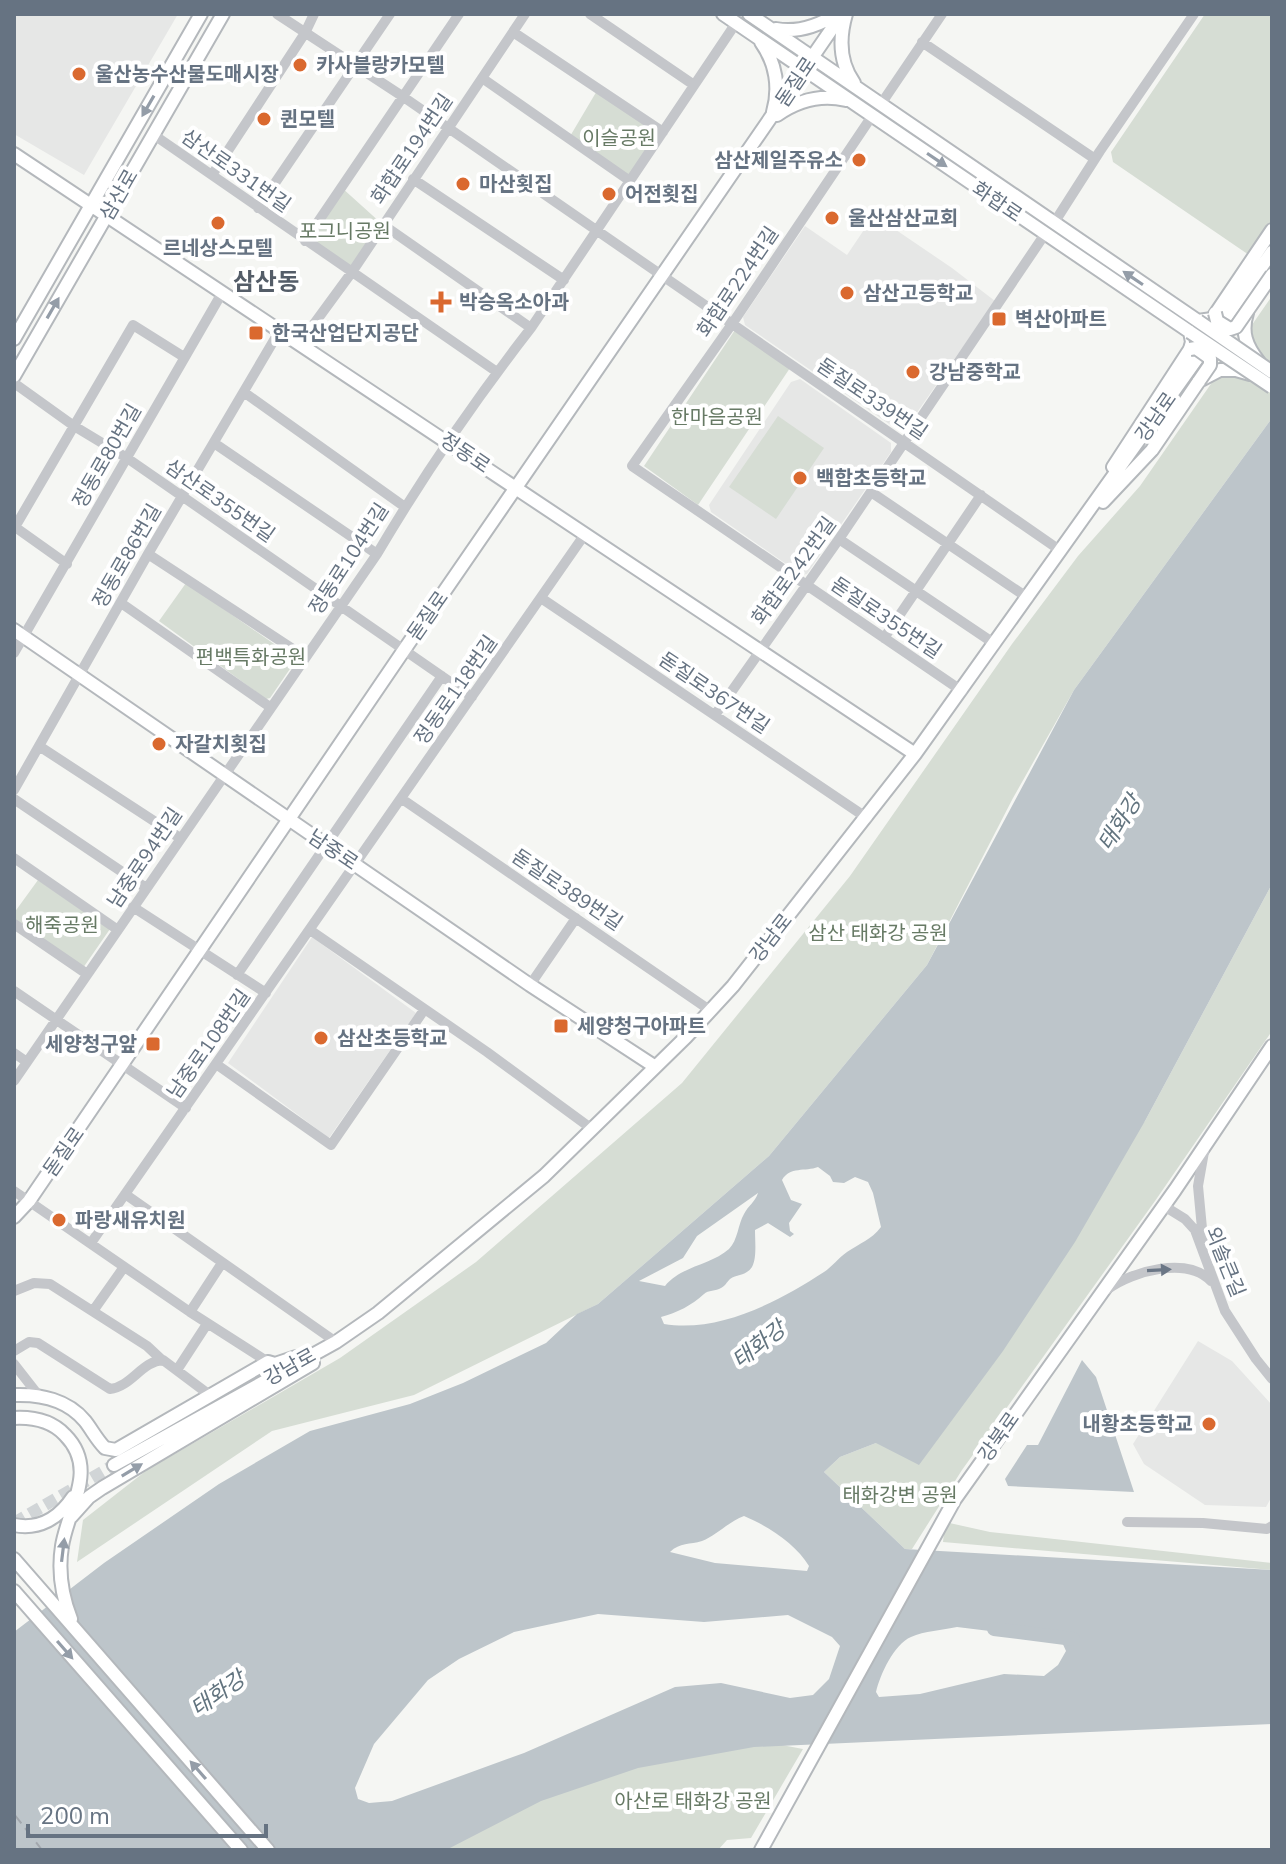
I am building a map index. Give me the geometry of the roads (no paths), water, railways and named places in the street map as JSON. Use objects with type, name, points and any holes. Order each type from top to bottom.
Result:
[{"type":"main road","name":"삼산로","points":[[14,339],[201,14]]},
{"type":"main road","name":"삼산로","points":[[14,376],[223,14]]},
{"type":"main road","name":"화합로","points":[[723,14],[1058,243],[1262,370],[1272,387]]},
{"type":"main road","name":"화합로","points":[[749,14],[1054,223],[1194,327]]},
{"type":"main road","points":[[767,26],[795,31],[842,14],[842,57],[848,75],[859,89]]},
{"type":"main road","name":"돋질로","points":[[14,1217],[29,1201],[123,1067],[404,650],[842,14]]},
{"type":"main road","points":[[758,38],[770,44],[776,41],[776,35],[767,26]]},
{"type":"main road","points":[[758,38],[767,51],[776,77],[775,104],[768,123]]},
{"type":"main road","points":[[768,123],[789,108],[815,98],[850,101]]},
{"type":"main road","points":[[872,116],[865,110],[866,102],[873,100],[881,104]]},
{"type":"main road","name":"정동로","points":[[14,154],[915,754]]},
{"type":"main road","points":[[1088,515],[1131,435],[1190,349],[1194,327],[1208,321],[1215,313],[1272,230]]},
{"type":"main road","name":"강남로","points":[[114,1465],[336,1342],[378,1313],[544,1176],[711,1011],[867,818],[962,691],[1272,252]]},
{"type":"main road","points":[[1215,313],[1217,321],[1233,329],[1272,275]]},
{"type":"main road","points":[[1199,381],[1220,370],[1262,370],[1245,340],[1247,311]]},
{"type":"main road","points":[[1088,515],[1152,450],[1210,365],[1210,358],[1196,348],[1190,349]]},
{"type":"main road","name":"남중로","points":[[19,633],[288,820],[654,1066]]},
{"type":"main road","name":"강북로","points":[[761,1850],[939,1526],[1164,1206],[1272,1046]]},
{"type":"main road","points":[[71,1517],[102,1488],[320,1358],[378,1313]]},
{"type":"main road","points":[[14,1395],[56,1400],[72,1409],[102,1445],[113,1450],[268,1362],[275,1364],[318,1352]]},
{"type":"main road","points":[[14,1418],[46,1421],[66,1435],[78,1455],[81,1479],[62,1545],[62,1589],[71,1619],[81,1635]]},
{"type":"main road","points":[[14,1525],[33,1526],[54,1518],[70,1501],[81,1479]]},
{"type":"main road","points":[[14,1559],[268,1850]]},
{"type":"main road","points":[[14,1591],[241,1850]]},
{"type":"street","name":"돋질로339번길","points":[[277,14],[402,96],[1061,551]]},
{"type":"street","points":[[212,175],[305,33],[314,14]]},
{"type":"street","points":[[258,208],[390,14]]},
{"type":"street","points":[[305,241],[459,14]]},
{"type":"street","name":"화합로194번길","points":[[300,343],[352,272],[525,14]]},
{"type":"street","points":[[590,14],[694,85]]},
{"type":"street","points":[[881,104],[942,14]]},
{"type":"street","points":[[1054,223],[1194,14]]},
{"type":"street","name":"정동로104번길","points":[[224,775],[377,554],[405,507],[497,372],[564,280],[736,23]]},
{"type":"street","points":[[513,32],[663,132]]},
{"type":"street","points":[[922,42],[1095,159]]},
{"type":"street","points":[[482,78],[630,181]]},
{"type":"street","name":"화합로224번길","points":[[632,466],[872,116]]},
{"type":"street","name":"삼산로331번길","points":[[154,135],[497,372]]},
{"type":"street","points":[[413,179],[564,280]]},
{"type":"street","points":[[382,224],[531,328]]},
{"type":"street","name":"화합로242번길","points":[[715,715],[905,443],[1045,234]]},
{"type":"street","name":"정동로80번길","points":[[14,653],[19,633],[67,564],[222,293]]},
{"type":"street","points":[[67,564],[15,527],[133,325],[184,357]]},
{"type":"street","name":"정동로86번길","points":[[14,790],[280,330]]},
{"type":"street","name":"삼산로355번길","points":[[14,383],[472,697]]},
{"type":"street","points":[[245,393],[405,507]]},
{"type":"street","points":[[214,443],[377,554]]},
{"type":"street","name":"돋질로355번길","points":[[632,466],[962,691]]},
{"type":"street","points":[[871,492],[1028,598]]},
{"type":"street","points":[[884,638],[981,495]]},
{"type":"street","name":"정동로118번길","points":[[356,865],[585,534]]},
{"type":"street","points":[[839,539],[995,644]]},
{"type":"street","points":[[148,554],[305,657]]},
{"type":"street","name":"돋질로367번길","points":[[541,598],[867,818]]},
{"type":"street","points":[[121,603],[270,707]]},
{"type":"street","points":[[237,975],[442,676]]},
{"type":"street","points":[[39,746],[180,838]]},
{"type":"street","name":"남중로94번길","points":[[14,1081],[224,775]]},
{"type":"street","points":[[14,799],[146,888]]},
{"type":"street","name":"돋질로389번길","points":[[402,799],[711,1011]]},
{"type":"street","points":[[14,858],[118,930]]},
{"type":"street","name":"남중로108번길","points":[[91,1243],[356,865]]},
{"type":"street","points":[[133,907],[266,993]]},
{"type":"street","points":[[530,985],[576,918]]},
{"type":"street","points":[[14,924],[87,974]]},
{"type":"street","points":[[310,930],[592,1129]]},
{"type":"street","points":[[14,991],[186,1108]]},
{"type":"street","points":[[216,1064],[331,1145],[424,1010]]},
{"type":"street","points":[[14,1053],[27,1062]]},
{"type":"street","points":[[1205,1253],[1198,1186],[1200,1164],[1208,1141]]},
{"type":"street","points":[[14,1191],[166,1297],[268,1362]]},
{"type":"street","points":[[125,1194],[336,1342]]},
{"type":"street","name":"외솔큰길","points":[[1164,1206],[1190,1224],[1205,1253],[1216,1289],[1239,1334],[1272,1379]]},
{"type":"street","points":[[190,1312],[222,1263]]},
{"type":"street","points":[[93,1311],[124,1267]]},
{"type":"street","points":[[1100,1295],[1133,1275],[1160,1269],[1199,1272],[1216,1289]]},
{"type":"street","points":[[14,1291],[46,1282],[147,1346],[211,1396]]},
{"type":"street","points":[[177,1370],[207,1324]]},
{"type":"street","points":[[14,1351],[29,1342],[38,1343],[110,1389],[120,1387],[154,1361],[163,1361]]},
{"type":"street","points":[[14,1364],[39,1396]]},
{"type":"street","points":[[1127,1522],[1270,1528]]},
{"type":"water","name":"태화강","points":[[1272,418],[1272,884],[1145,1121],[1075,1242],[1003,1351],[919,1465],[876,1443],[840,1457],[824,1472],[905,1549],[1272,1570],[1272,1724],[754,1747],[638,1768],[541,1801],[446,1850],[14,1850],[14,1632],[104,1563],[219,1484],[310,1431],[410,1404],[463,1383],[546,1343],[577,1314],[598,1304],[769,1156],[927,965],[1074,690]],"holes":[[[818,1167],[833,1182],[844,1183],[855,1177],[868,1182],[881,1227],[824,1272],[768,1304],[706,1324],[664,1324],[661,1317],[684,1308],[750,1270],[755,1259],[755,1230],[768,1223],[790,1237],[794,1234],[790,1231],[789,1223],[802,1204],[791,1200],[782,1180],[793,1171]],[[758,1193],[744,1214],[729,1249],[679,1274],[665,1286],[639,1281],[683,1258],[697,1236]],[[744,1516],[781,1536],[809,1566],[807,1571],[715,1563],[670,1552],[681,1545],[707,1538]],[[598,1614],[704,1622],[788,1615],[832,1637],[840,1646],[829,1679],[813,1695],[790,1698],[721,1683],[675,1687],[524,1753],[392,1801],[369,1803],[358,1799],[355,1788],[374,1744],[428,1680],[459,1659],[514,1632]],[[957,1627],[1006,1633],[1021,1627],[1047,1630],[1061,1640],[1066,1651],[1058,1665],[1044,1676],[1004,1674],[920,1694],[879,1697],[876,1692],[881,1677],[899,1646],[916,1635]]]},
{"type":"water","points":[[1082,1360],[1096,1377],[1134,1492],[1008,1486],[1005,1479],[1027,1445],[1038,1445]]},
{"type":"waterway","points":[[994,1629],[1073,1639]]},
{"type":"tunnel","points":[[14,1523],[114,1465]]},
{"type":"railway","points":[[14,1814],[42,1850]]},
{"type":"place","name":"카사블랑카모텔","points":[[300,65]]},
{"type":"place","name":"울산농수산물도매시장","points":[[79,74]]},
{"type":"place","name":"퀸모텔","points":[[264,119]]},
{"type":"place","name":"삼산제일주유소","points":[[859,160]]},
{"type":"place","name":"마산횟집","points":[[463,184]]},
{"type":"place","name":"어전횟집","points":[[609,194]]},
{"type":"place","name":"울산삼산교회","points":[[832,218]]},
{"type":"place","name":"르네상스모텔","points":[[218,223]]},
{"type":"place","name":"삼산고등학교","points":[[847,293]]},
{"type":"place","name":"박승옥소아과","points":[[441,302]]},
{"type":"place","name":"벽산아파트","points":[[999,319]]},
{"type":"place","name":"한국산업단지공단","points":[[256,333]]},
{"type":"place","name":"강남중학교","points":[[913,372]]},
{"type":"place","name":"백합초등학교","points":[[800,478]]},
{"type":"place","name":"자갈치횟집","points":[[159,744]]},
{"type":"place","name":"세양청구아파트","points":[[561,1026]]},
{"type":"place","name":"삼산초등학교","points":[[321,1038]]},
{"type":"place","name":"세양청구앞","points":[[153,1044]]},
{"type":"place","name":"파랑새유치원","points":[[59,1220]]},
{"type":"place","name":"내황초등학교","points":[[1209,1424]]},
{"type":"district","name":"삼산동","points":[[266,282]]},
{"type":"park label","name":"이슬공원","points":[[619,138]]},
{"type":"park label","name":"포그니공원","points":[[345,231]]},
{"type":"park label","name":"한마음공원","points":[[717,417]]},
{"type":"park label","name":"편백특화공원","points":[[251,657]]},
{"type":"park label","name":"해죽공원","points":[[62,925]]},
{"type":"park label","name":"삼산 태화강 공원","points":[[878,933]]},
{"type":"park label","name":"태화강변 공원","points":[[900,1495]]},
{"type":"park label","name":"아산로 태화강 공원","points":[[693,1801]]}]
